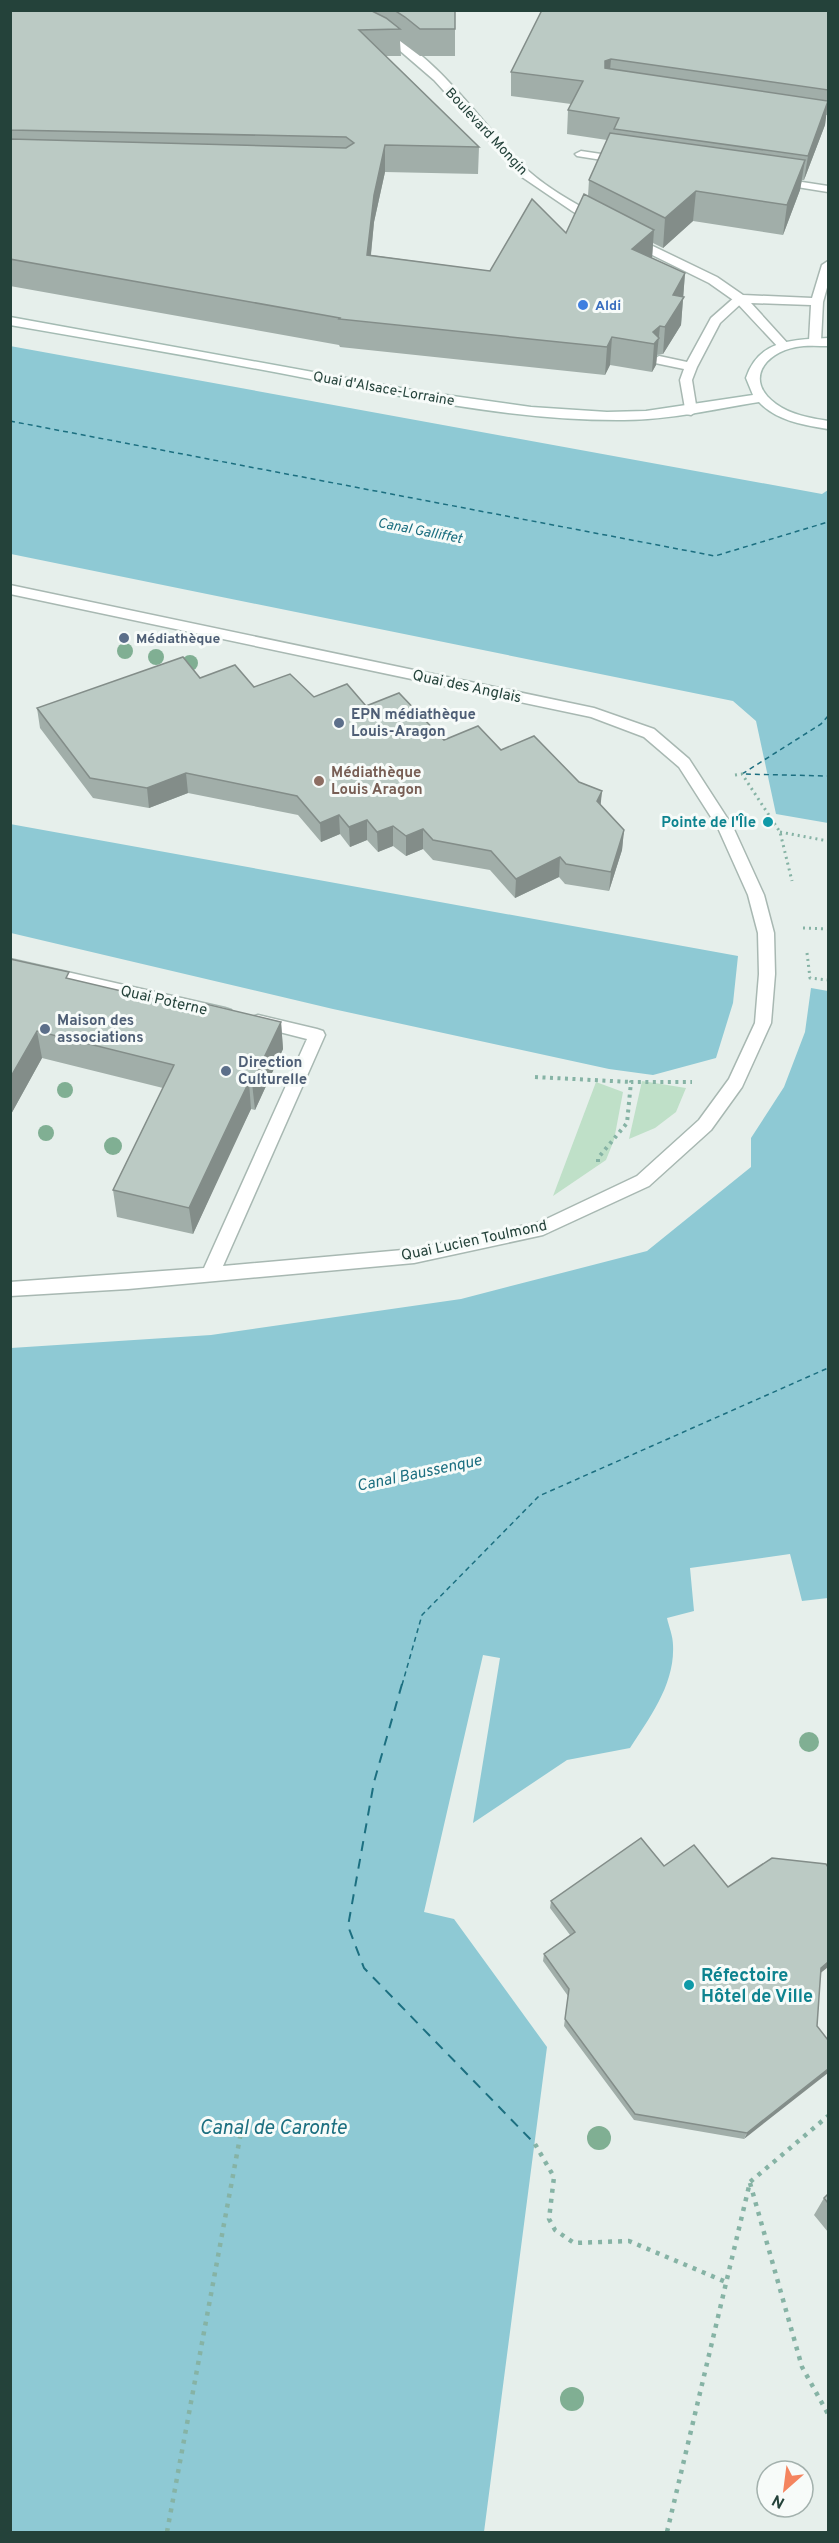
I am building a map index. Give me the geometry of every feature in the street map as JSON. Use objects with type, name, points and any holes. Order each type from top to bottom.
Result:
[{"type":"street","name":"Boulevard Mongin","points":[[367,29],[390,40],[421,62],[519,168],[560,200],[611,229],[713,280],[740,299],[784,346]]},
{"type":"street","points":[[581,154],[628,161]]},
{"type":"street","points":[[758,179],[828,189]]},
{"type":"street","points":[[828,265],[817,302],[822,341],[784,346],[768,353],[757,362],[752,374],[753,386],[760,398],[773,409],[791,418],[828,425]]},
{"type":"street","points":[[691,411],[686,380],[691,367],[716,321],[740,299],[817,302]]},
{"type":"street","name":"Quai d'Alsace-Lorraine","points":[[10,321],[474,403],[606,416],[646,416],[691,411],[760,398]]},
{"type":"street","points":[[659,360],[691,367]]},
{"type":"street","name":"Quai des Anglais","points":[[10,589],[594,713],[649,733],[684,763],[725,827],[742,860],[756,895],[766,933],[767,975]]},
{"type":"street","name":"Quai Poterne","points":[[10,965],[317,1035],[210,1274]]},
{"type":"street","name":"Quai Lucien Toulmond","points":[[10,1290],[414,1256],[543,1228],[643,1180],[705,1125],[736,1082],[763,1023],[767,975]]},
{"type":"path","points":[[780,832],[828,841]]},
{"type":"path","points":[[803,928],[828,929]]},
{"type":"path","points":[[810,978],[828,980]]},
{"type":"path","points":[[535,1077],[631,1082],[697,1082]]},
{"type":"path","points":[[598,1169],[598,1158],[627,1123],[631,1082]]},
{"type":"path","points":[[667,2532],[750,2182],[828,2116]]},
{"type":"path","points":[[167,2532],[241,2132]]},
{"type":"path","points":[[535,2144],[554,2176],[549,2219],[555,2230],[574,2242],[629,2241],[726,2282]]},
{"type":"path","points":[[750,2182],[802,2367],[828,2414]]},
{"type":"green space","points":[[642,1081],[686,1088],[676,1112],[655,1128],[629,1139]]},
{"type":"green space","points":[[596,1082],[623,1092],[614,1140],[606,1160],[553,1196]]},
{"type":"water","name":"Canal Galliffet","points":[[10,346],[822,494],[828,490],[828,823],[776,814],[756,721],[733,701],[11,554]]},
{"type":"water","points":[[10,824],[738,956],[733,1003],[716,1058],[653,1075],[609,1069],[333,1009],[11,933]]},
{"type":"water","name":"Canal de Caronte","points":[[811,988],[828,991],[828,1598],[802,1601],[790,1554],[690,1568],[694,1611],[667,1618],[673,1642],[670,1673],[660,1700],[630,1748],[567,1760],[473,1823],[500,1658],[483,1655],[424,1912],[454,1919],[547,2047],[484,2532],[11,2532],[11,1348],[211,1335],[461,1299],[647,1251],[751,1167],[751,1138],[784,1087],[805,1032]]},
{"type":"building","points":[[10,10],[370,10],[386,18],[400,29],[359,30],[479,147],[385,145],[374,195],[367,255],[490,271],[532,199],[566,233],[584,194],[654,230],[632,249],[685,273],[673,295],[684,297],[665,327],[660,326],[653,332],[659,338],[654,344],[612,337],[607,347],[339,319],[10,259],[10,139],[346,148],[354,143],[346,137],[10,130]]},
{"type":"building","points":[[394,10],[455,10],[455,29],[420,29]]},
{"type":"building","points":[[542,10],[828,10],[828,90],[611,59],[605,61],[605,68],[828,101],[808,156],[614,129],[619,118],[568,110],[583,81],[511,72]]},
{"type":"building","points":[[610,133],[805,160],[787,205],[696,191],[665,218],[589,180]]},
{"type":"building","name":"Médiathèque Louis Aragon","points":[[183,657],[200,678],[235,665],[254,687],[290,674],[314,697],[347,684],[366,706],[399,693],[444,740],[478,726],[501,750],[534,736],[579,782],[602,791],[597,801],[624,830],[611,872],[566,864],[560,857],[516,879],[491,851],[433,840],[423,829],[406,836],[393,826],[377,832],[367,820],[349,827],[339,815],[320,823],[297,796],[186,773],[147,788],[90,778],[37,708]]},
{"type":"building","points":[[10,959],[69,972],[66,978],[202,1010],[206,1004],[281,1022],[252,1083],[249,1082],[189,1208],[113,1190],[174,1065],[37,1031],[10,1078]]},
{"type":"building","name":"Réfectoire Hôtel de Ville","points":[[641,1838],[664,1866],[694,1845],[728,1887],[772,1858],[826,1864],[828,1867],[828,1962],[821,1968],[817,2026],[828,2040],[828,2069],[747,2133],[635,2114],[565,2019],[569,1989],[544,1954],[575,1932],[551,1901]]},
{"type":"ferry route","points":[[10,421],[715,556],[828,522]]},
{"type":"ferry route","points":[[828,716],[821,724],[742,774],[828,776]]},
{"type":"ferry route","points":[[402,1685],[422,1615],[539,1496],[828,1368]]},
{"type":"ferry route","points":[[402,1684],[374,1782],[348,1926],[364,1968],[535,2144]]},
{"type":"place","name":"Aldi","points":[[583,305]]},
{"type":"place","name":"Médiathèque","points":[[124,638]]},
{"type":"place","name":"EPN médiathèque Louis-Aragon","points":[[339,723]]},
{"type":"place","name":"Médiathèque Louis Aragon","points":[[319,781]]},
{"type":"place","name":"Pointe de l'Île","points":[[768,822]]},
{"type":"place","name":"Maison des associations","points":[[45,1029]]},
{"type":"place","name":"Direction Culturelle","points":[[226,1071]]},
{"type":"place","name":"Réfectoire Hôtel de Ville","points":[[689,1985]]},
{"type":"water label","name":"Canal Baussenque","points":[[419,1472]]}]
